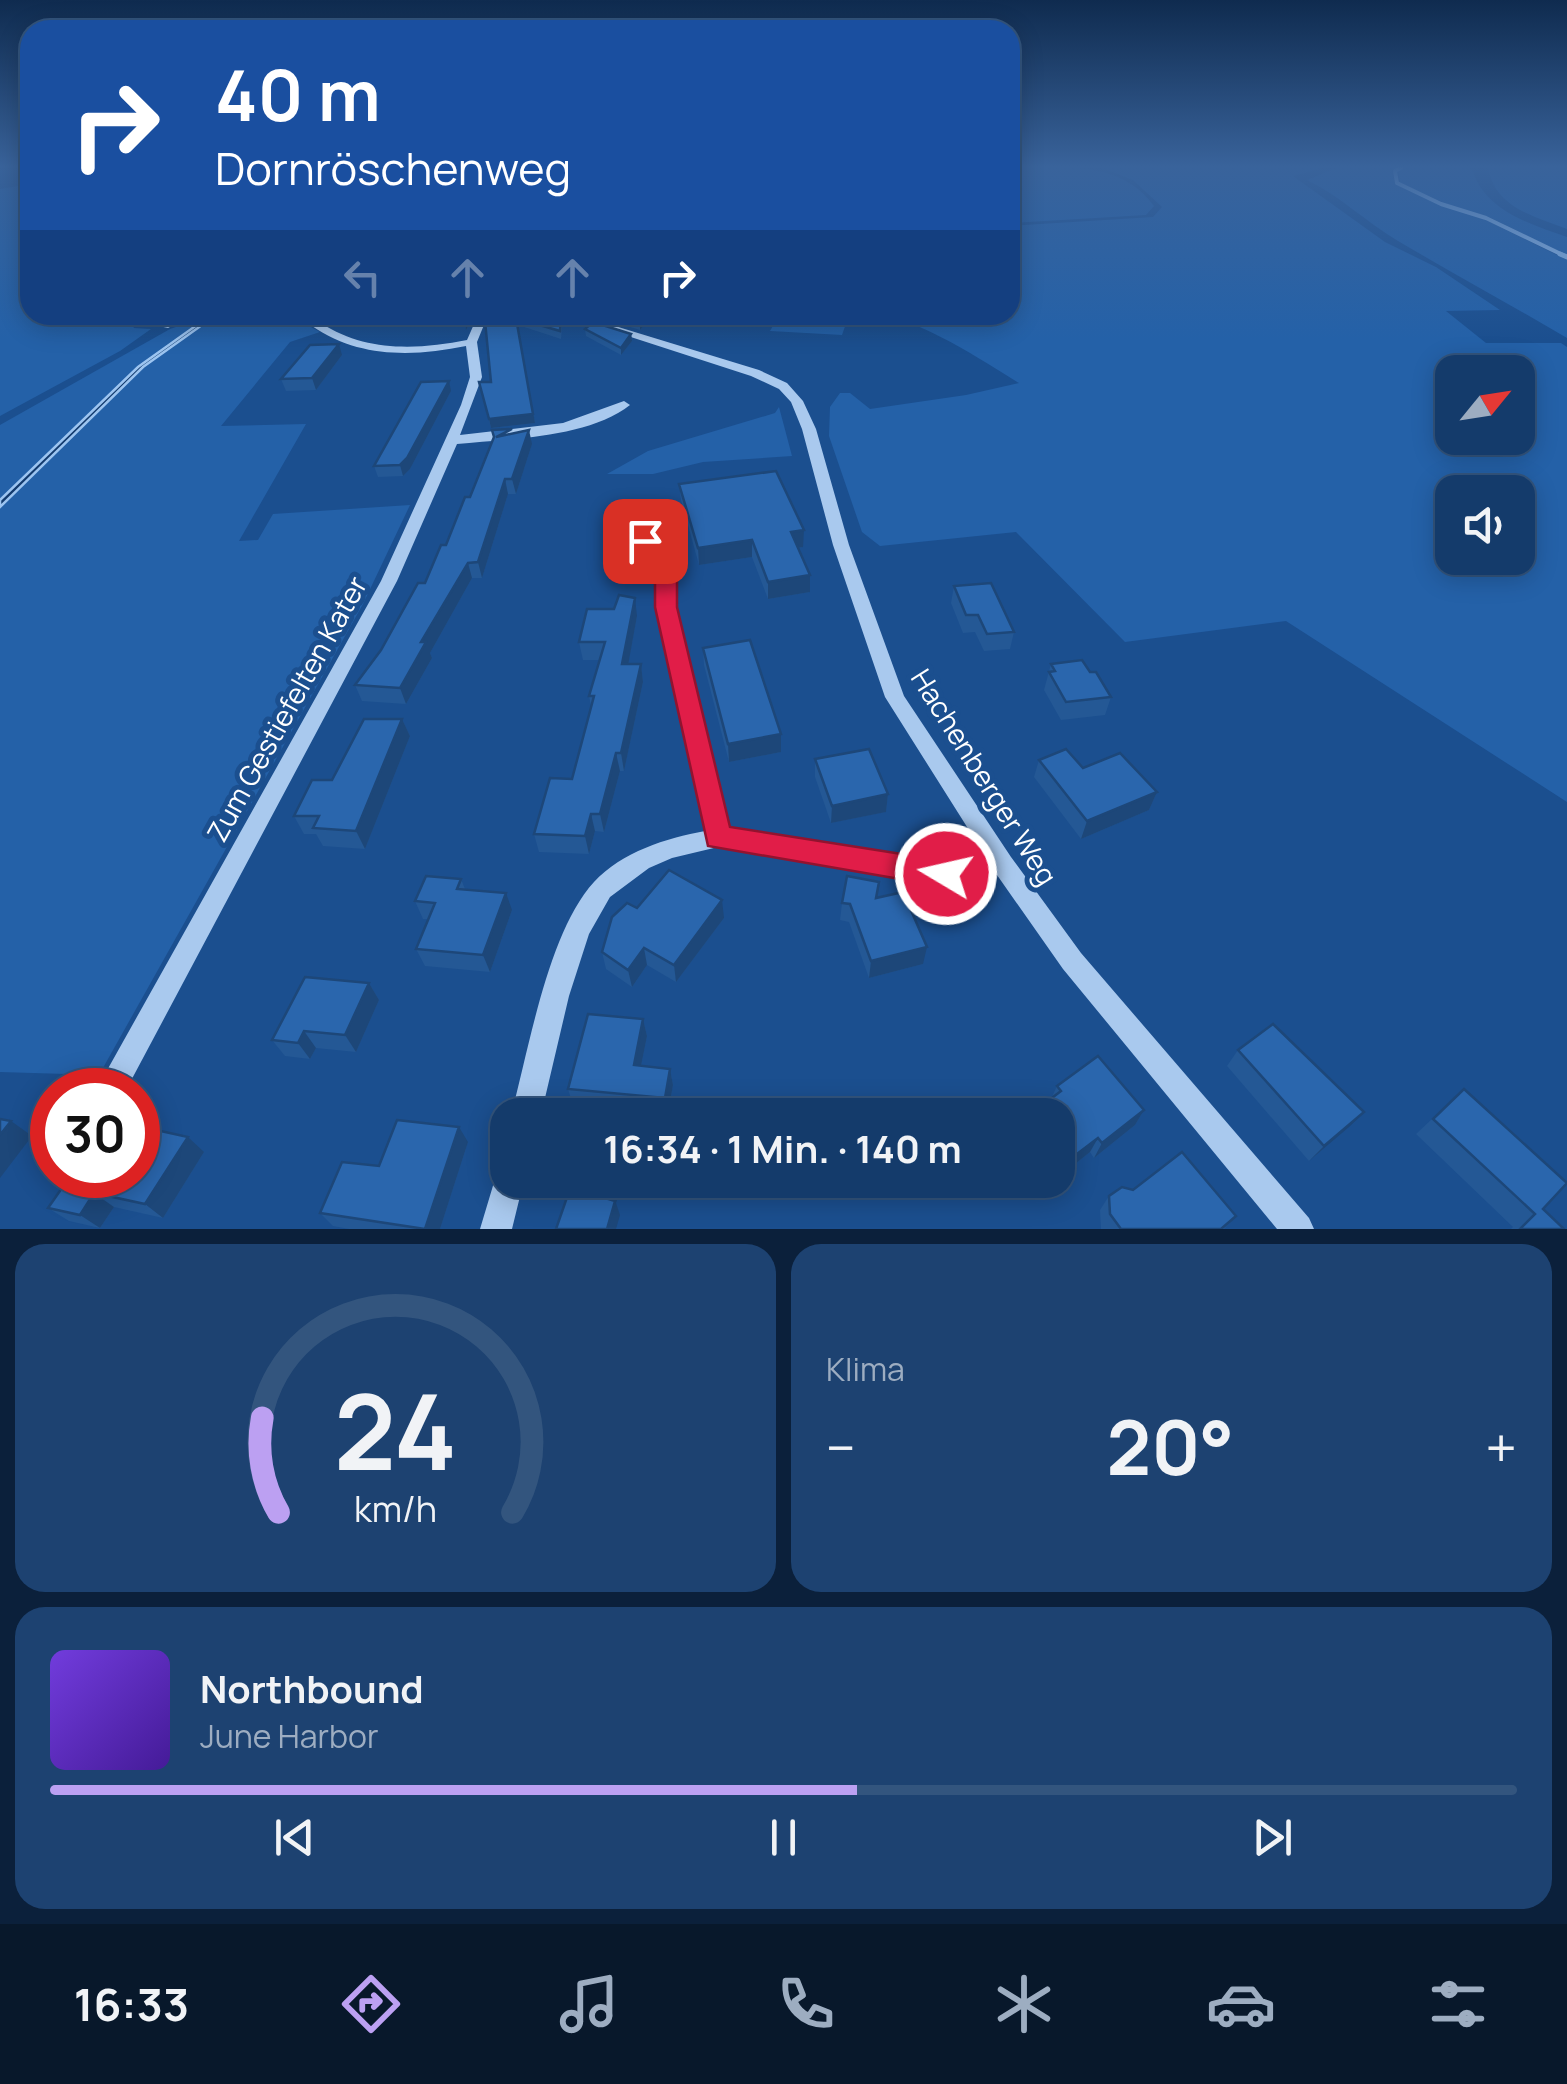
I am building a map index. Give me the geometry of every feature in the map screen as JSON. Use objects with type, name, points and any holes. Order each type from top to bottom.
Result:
[{"type":"street","points":[[317,325],[386,352],[472,342]]},
{"type":"street","name":"Zum Gestiefelten Kater","points":[[122,1068],[389,581],[454,440],[476,377],[472,342],[480,325]]},
{"type":"street","name":"Hachenberger Weg","points":[[600,325],[755,373],[783,386],[797,401],[809,428],[841,545],[895,697],[1003,864],[1072,961],[1298,1229]]},
{"type":"street","points":[[454,440],[529,432],[603,416],[624,404]]},
{"type":"street","points":[[645,541],[666,562],[666,607],[718,838]]},
{"type":"street","points":[[531,1098],[575,938],[599,893],[634,863],[675,844],[718,838],[946,874],[1003,864]]},
{"type":"street","points":[[496,1229],[504,1198]]},
{"type":"shaded area","points":[[0,225],[20,225],[20,325],[132,325],[151,329],[120,351],[0,416]]},
{"type":"shaded area","points":[[1020,225],[1362,225],[1385,242],[1436,267],[1500,310],[1446,311],[1486,343],[1561,343],[1567,347],[1567,802],[1286,621],[1125,642],[1016,532],[880,546],[862,532],[829,436],[830,407],[840,393],[850,393],[870,409],[1019,383],[915,325],[1020,325]]},
{"type":"shaded area","points":[[1497,225],[1567,260],[1567,338],[1398,241],[1375,226]]},
{"type":"shaded area","points":[[1506,225],[1536,225],[1567,237],[1567,255]]},
{"type":"shaded area","points":[[197,325],[138,367],[0,500],[0,425],[170,329]]},
{"type":"shaded area","points":[[202,325],[310,325],[320,332],[290,342],[221,426],[306,424],[239,541],[258,540],[273,514],[410,505],[363,604],[103,1068],[0,1072],[0,507],[143,367]]},
{"type":"shaded area","points":[[202,325],[143,367],[0,507],[0,500],[138,367]]},
{"type":"shaded area","points":[[773,325],[846,325],[842,335],[770,331]]},
{"type":"shaded area","points":[[779,407],[792,456],[703,462],[653,474],[607,474],[648,451],[775,413]]},
{"type":"building","points":[[485,325],[517,325],[533,414],[489,419],[479,382],[491,382]]},
{"type":"building","points":[[602,325],[631,334],[621,348],[585,329]]},
{"type":"building","points":[[339,344],[312,378],[281,379],[310,345]]},
{"type":"building","points":[[449,381],[407,458],[400,465],[374,466],[421,382]]},
{"type":"building","points":[[512,429],[496,437],[529,430],[512,479],[505,479],[478,562],[468,563],[421,642],[426,642],[400,688],[355,685],[381,650],[418,583],[425,583],[441,545],[446,545],[494,437],[492,430]]},
{"type":"building","points":[[776,471],[804,530],[791,532],[810,575],[768,582],[752,540],[698,548],[679,484]]},
{"type":"building","points":[[991,583],[1014,632],[987,634],[978,615],[966,615],[954,586]]},
{"type":"building","points":[[619,595],[635,598],[622,664],[641,664],[621,753],[616,753],[600,814],[591,814],[585,836],[534,834],[550,778],[572,779],[594,696],[589,696],[605,642],[579,642],[587,609],[614,609]]},
{"type":"building","points":[[750,640],[781,734],[728,744],[703,648]]},
{"type":"building","points":[[1082,660],[1090,672],[1096,672],[1111,697],[1066,702],[1049,672],[1055,671],[1051,664]]},
{"type":"building","points":[[364,719],[402,719],[356,831],[313,828],[319,816],[294,816],[312,780],[332,780]]},
{"type":"building","points":[[869,749],[888,794],[832,806],[815,759]]},
{"type":"building","points":[[1066,749],[1083,768],[1120,753],[1157,792],[1087,821],[1039,760]]},
{"type":"building","points":[[669,870],[722,900],[674,965],[644,948],[628,970],[602,952],[612,917],[627,903],[637,908]]},
{"type":"building","points":[[426,876],[461,879],[457,889],[506,893],[483,955],[416,949],[435,903],[415,901]]},
{"type":"building","points":[[847,876],[879,882],[876,898],[903,892],[927,947],[871,961],[850,904],[842,903]]},
{"type":"building","points":[[305,977],[369,983],[345,1035],[304,1031],[298,1043],[272,1040]]},
{"type":"building","points":[[588,1014],[643,1019],[634,1065],[670,1069],[665,1098],[568,1089]]},
{"type":"building","points":[[1273,1024],[1364,1112],[1324,1146],[1238,1050]]},
{"type":"building","points":[[1098,1056],[1144,1110],[1102,1143],[1098,1138],[1075,1155],[1075,1098],[1052,1098],[1061,1091],[1057,1086]]},
{"type":"building","points":[[1464,1089],[1567,1183],[1543,1209],[1564,1229],[1520,1229],[1535,1214],[1433,1119]]},
{"type":"building","points":[[0,1119],[11,1121],[0,1135]]},
{"type":"building","points":[[397,1120],[459,1127],[425,1229],[320,1213],[342,1162],[379,1166]]},
{"type":"building","points":[[160,1131],[188,1137],[160,1181]]},
{"type":"building","points":[[1182,1152],[1236,1216],[1221,1229],[1121,1229],[1110,1214],[1109,1196],[1122,1187],[1133,1190]]},
{"type":"building","points":[[55,1198],[91,1198],[80,1215],[48,1208]]},
{"type":"building","points":[[117,1198],[149,1198],[145,1204]]},
{"type":"building","points":[[567,1198],[615,1201],[607,1229],[556,1229]]},
{"type":"waterway","points":[[1501,225],[1565,256]]},
{"type":"waterway","points":[[1560,254],[1567,257]]},
{"type":"route","points":[[645,541],[666,562],[666,607],[718,838],[946,874]]}]
